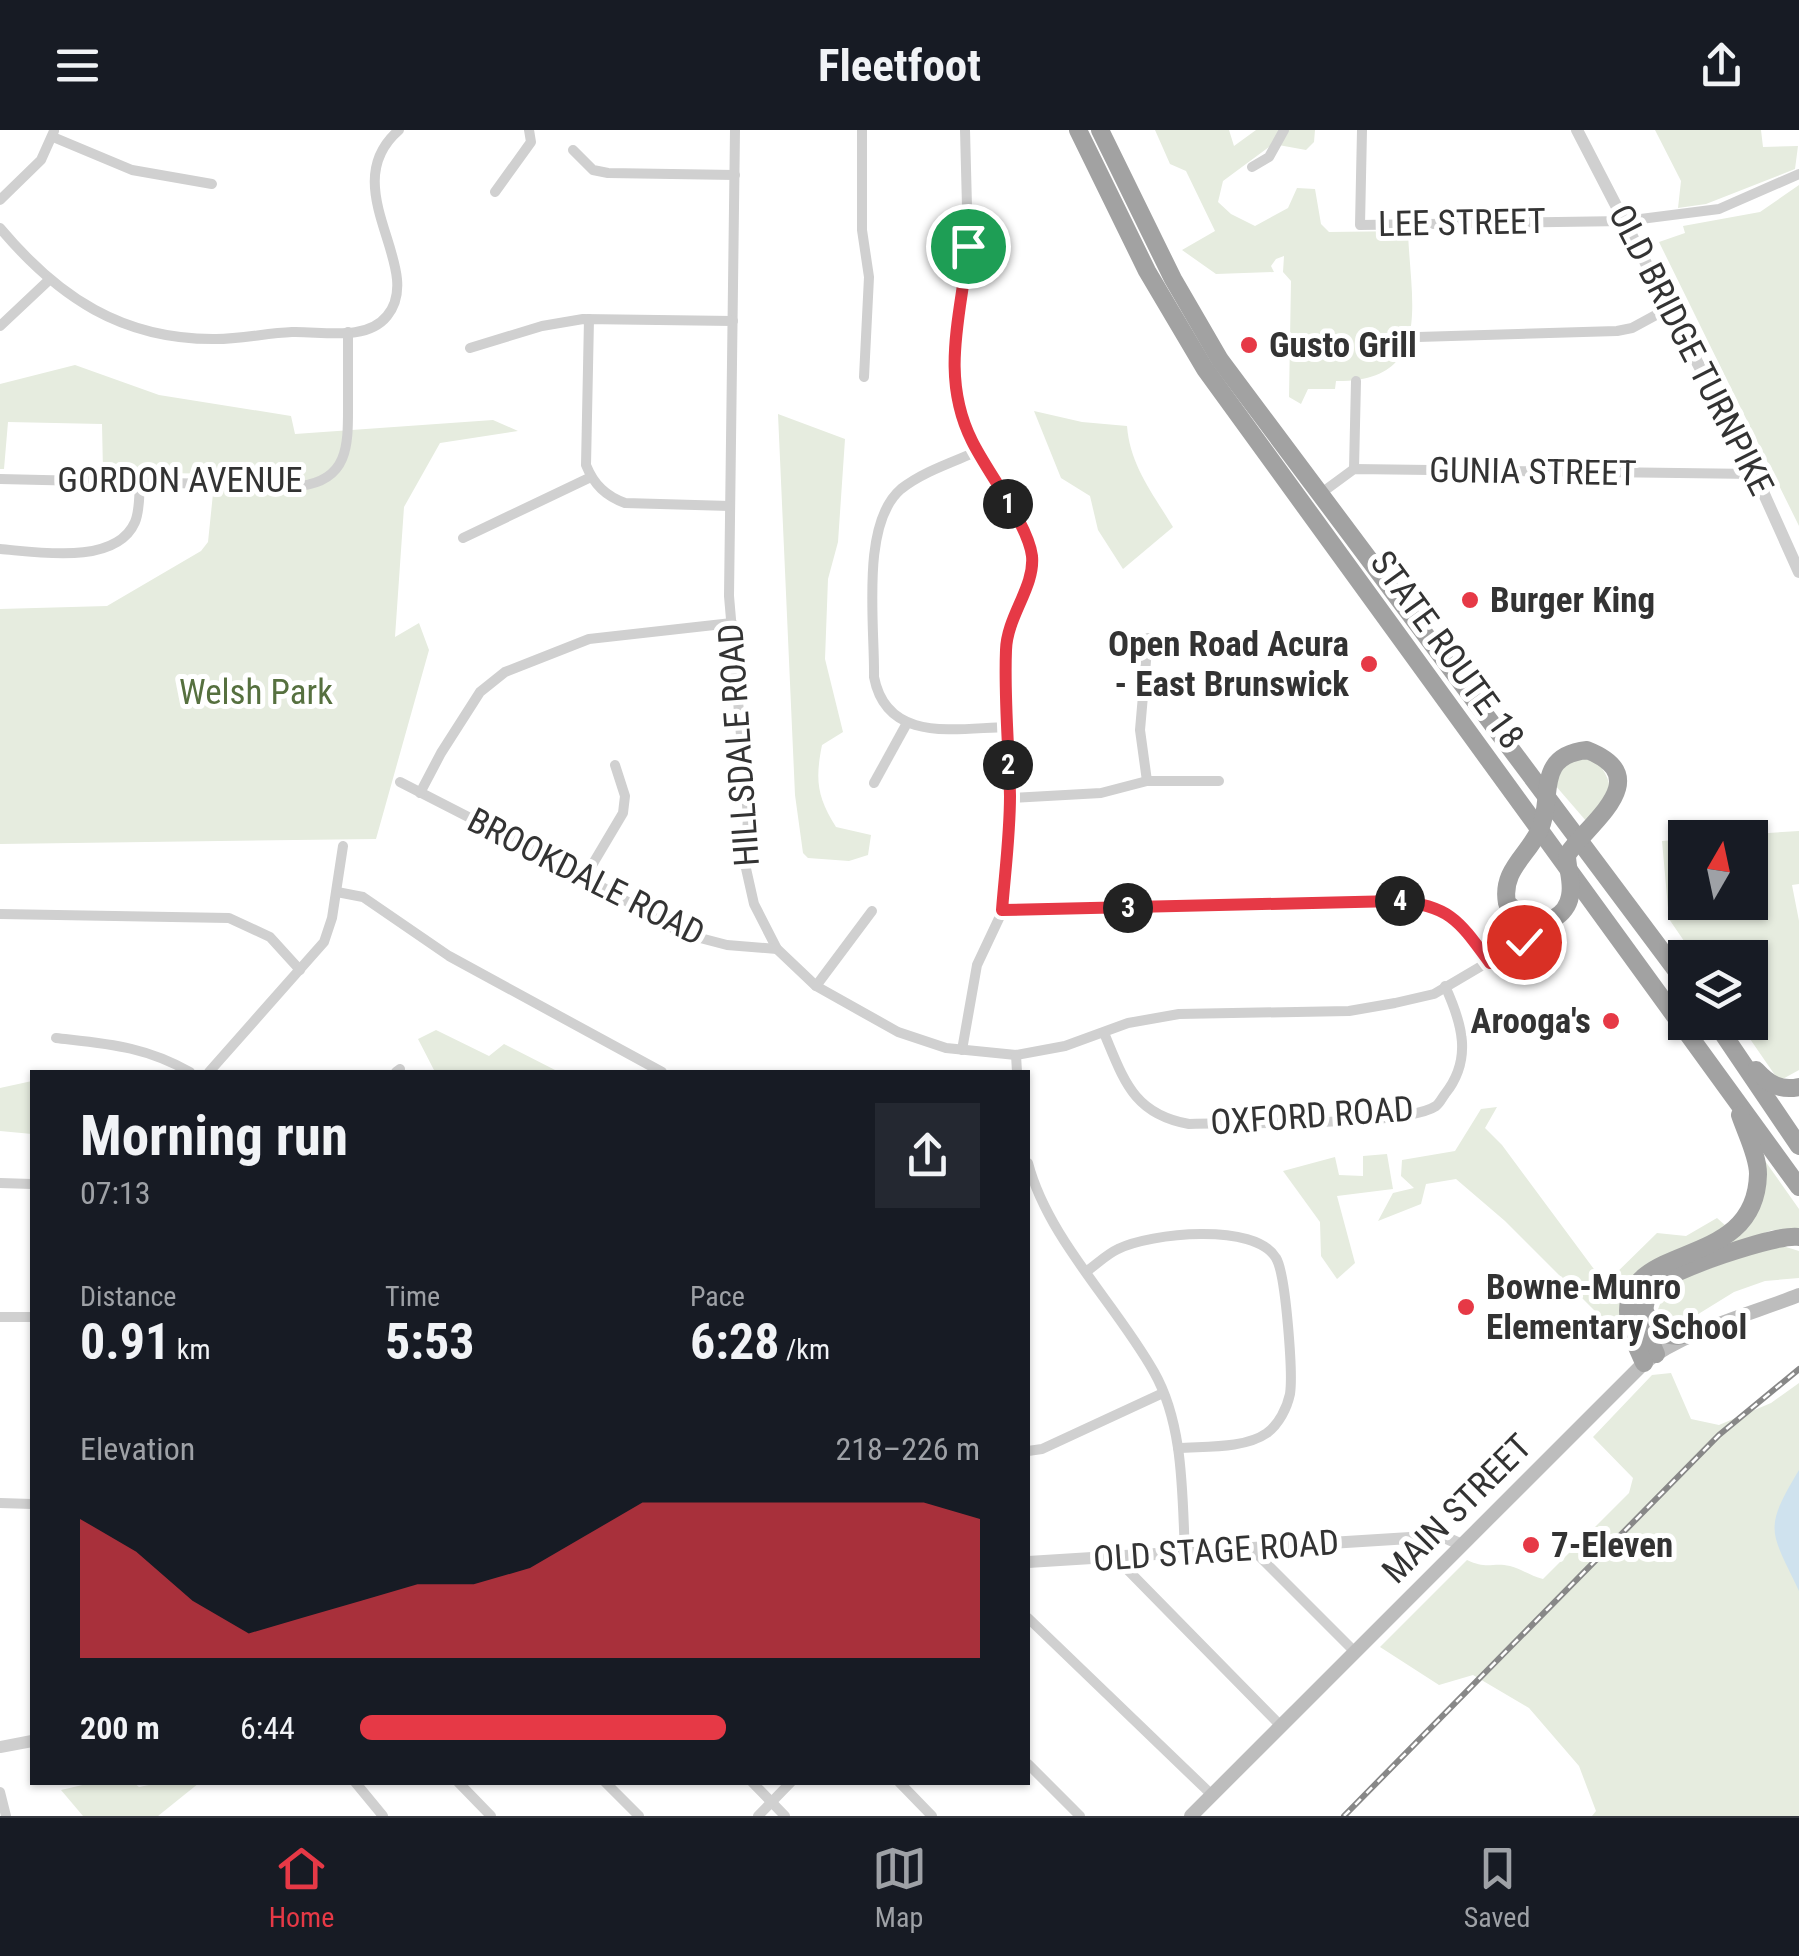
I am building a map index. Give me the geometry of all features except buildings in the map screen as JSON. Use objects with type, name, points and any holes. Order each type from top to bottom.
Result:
[{"type":"highway","name":"STATE ROUTE 18","points":[[1078,130],[1147,271],[1205,369],[1799,1186]]},
{"type":"highway","name":"STATE ROUTE 18","points":[[1100,130],[1173,279],[1220,360],[1668,960]]},
{"type":"highway","points":[[1118,130],[1118,162],[1132,195]]},
{"type":"highway","points":[[1527,940],[1509,912],[1508,877],[1539,832],[1550,773],[1559,760],[1587,750],[1603,756],[1616,770],[1617,786],[1613,803],[1576,840],[1567,855],[1571,883],[1568,904],[1548,924]]},
{"type":"highway","points":[[1507,902],[1526,918],[1548,924],[1576,914],[1607,924]]},
{"type":"highway","points":[[1728,1040],[1799,1146]]},
{"type":"highway","points":[[1730,1043],[1765,1080],[1785,1089],[1799,1087]]},
{"type":"highway","points":[[1650,1358],[1632,1333],[1628,1310],[1636,1285],[1658,1266],[1725,1239],[1743,1222],[1756,1195],[1758,1170],[1733,1096]]},
{"type":"highway","points":[[1650,1358],[1645,1313],[1652,1288],[1668,1276],[1770,1238],[1799,1237]]},
{"type":"highway","points":[[1645,1313],[1662,1334],[1678,1336],[1706,1331]]},
{"type":"main road","name":"MAIN STREET","points":[[1190,1816],[1650,1358],[1706,1331],[1799,1295]]},
{"type":"street","points":[[0,228],[49,280],[78,302],[113,320],[164,335],[216,339],[288,332],[362,331],[380,323],[396,296],[396,277],[374,180],[384,148],[399,130]]},
{"type":"street","points":[[495,192],[531,142],[529,130]]},
{"type":"street","name":"HILLSDALE ROAD","points":[[735,130],[729,596],[748,817],[746,864],[754,904],[778,950],[816,986],[898,1032],[946,1048],[1016,1055],[1066,1046],[1128,1024],[1178,1014],[1372,1008],[1434,994],[1548,924]]},
{"type":"street","points":[[862,130],[862,230],[868,277],[864,377]]},
{"type":"street","points":[[962,1050],[977,965],[1002,910],[1010,798],[1007,636],[1030,577],[1032,559],[1026,536],[978,451],[962,414],[954,376],[953,344],[966,262],[964,130]]},
{"type":"street","points":[[1252,167],[1269,158],[1284,130]]},
{"type":"street","name":"LEE STREET","points":[[1362,130],[1360,225],[1625,221],[1719,210],[1799,174]]},
{"type":"street","name":"OLD BRIDGE TURNPIKE","points":[[1577,130],[1755,474],[1799,572]]},
{"type":"street","points":[[0,200],[42,160],[53,133],[132,170],[212,184]]},
{"type":"street","points":[[573,150],[594,170],[608,173],[734,175]]},
{"type":"street","points":[[0,326],[49,280]]},
{"type":"street","points":[[1418,338],[1618,331],[1632,328],[1666,308]]},
{"type":"street","points":[[470,348],[542,326],[589,320],[732,321]]},
{"type":"street","points":[[589,320],[586,465],[591,477],[610,496],[626,503],[730,506]]},
{"type":"street","name":"GORDON AVENUE","points":[[0,479],[300,486],[328,476],[342,461],[348,441],[348,332]]},
{"type":"street","points":[[1320,494],[1354,469],[1356,381]]},
{"type":"street","points":[[978,451],[904,487],[888,504],[877,525],[874,677],[892,714],[907,723],[924,728],[1007,727]]},
{"type":"street","name":"GUNIA STREET","points":[[1354,469],[1755,474]]},
{"type":"street","points":[[464,538],[591,477]]},
{"type":"street","points":[[0,549],[78,555],[108,545],[132,528],[137,518],[140,482]]},
{"type":"street","points":[[420,793],[480,692],[505,672],[589,639],[732,623]]},
{"type":"street","points":[[1147,781],[1140,730],[1148,638]]},
{"type":"street","points":[[874,783],[907,723]]},
{"type":"street","points":[[585,877],[623,813],[625,796],[616,766]]},
{"type":"street","points":[[1010,798],[1101,793],[1147,781],[1219,781]]},
{"type":"street","name":"BROOKDALE ROAD","points":[[400,782],[585,877],[681,934],[707,942],[778,950]]},
{"type":"street","points":[[211,1070],[324,942],[344,846]]},
{"type":"street","points":[[337,892],[364,898],[449,956],[658,1070]]},
{"type":"street","points":[[1002,910],[1424,903],[1443,909],[1462,925],[1490,963]]},
{"type":"street","points":[[816,986],[872,911]]},
{"type":"street","points":[[0,914],[229,918],[270,937],[300,970]]},
{"type":"street","name":"OXFORD ROAD","points":[[1104,1033],[1126,1085],[1152,1112],[1171,1120],[1189,1124],[1394,1118],[1435,1107],[1461,1066],[1464,1041],[1460,1018],[1445,986]]},
{"type":"street","points":[[56,1038],[142,1049],[187,1070]]},
{"type":"street","points":[[1016,1055],[1018,1070]]},
{"type":"street","points":[[1030,1168],[1046,1210],[1156,1374],[1178,1448],[1185,1552]]},
{"type":"street","points":[[0,1183],[30,1184]]},
{"type":"street","points":[[1087,1272],[1116,1250],[1144,1240],[1233,1234],[1264,1245],[1276,1257],[1284,1300],[1290,1390],[1282,1416],[1265,1434],[1244,1442],[1178,1448]]},
{"type":"street","points":[[0,1317],[30,1317]]},
{"type":"street","points":[[1030,1451],[1163,1394]]},
{"type":"street","points":[[0,1504],[30,1504]]},
{"type":"street","name":"OLD STAGE ROAD","points":[[1030,1562],[1442,1536],[1462,1545]]},
{"type":"street","points":[[1251,1548],[1355,1652]]},
{"type":"street","points":[[1116,1558],[1282,1726]]},
{"type":"street","points":[[1030,1620],[1212,1795]]},
{"type":"street","points":[[0,1748],[30,1741]]},
{"type":"street","points":[[1030,1766],[1080,1816]]},
{"type":"street","points":[[358,1785],[384,1816]]},
{"type":"street","points":[[461,1785],[491,1816]]},
{"type":"street","points":[[608,1785],[639,1816]]},
{"type":"street","points":[[755,1785],[785,1816]]},
{"type":"street","points":[[758,1816],[788,1785]]},
{"type":"street","points":[[901,1785],[932,1816]]},
{"type":"street","points":[[0,1792],[6,1816]]},
{"type":"green space","points":[[1155,130],[1229,130],[1234,146],[1256,130],[1315,130],[1314,142],[1306,150],[1273,144],[1223,181],[1218,202],[1255,226],[1288,208],[1297,188],[1315,189],[1321,224],[1329,232],[1408,231],[1410,333],[1403,352],[1389,368],[1368,378],[1336,381],[1335,389],[1308,389],[1301,404],[1289,397],[1291,281],[1283,272],[1284,256],[1271,266],[1274,272],[1216,274],[1182,250],[1215,231],[1186,171],[1170,164]]},
{"type":"green space","points":[[1655,130],[1761,130],[1763,147],[1798,146],[1795,169],[1706,204],[1678,208],[1681,181]]},
{"type":"green space","points":[[1799,185],[1799,526],[1659,242],[1685,233],[1683,226],[1760,212]]},
{"type":"green space","name":"Welsh Park","points":[[75,365],[159,395],[291,416],[295,434],[493,420],[518,431],[440,443],[404,507],[395,637],[419,623],[429,650],[376,839],[0,844],[0,609],[107,606],[201,551],[208,542],[214,484],[285,484],[284,475],[103,472],[102,424],[8,422],[4,469],[0,469],[0,384]]},
{"type":"green space","points":[[1034,411],[1082,422],[1127,426],[1138,466],[1173,527],[1123,569],[1098,530],[1090,496],[1061,478]]},
{"type":"green space","points":[[778,414],[845,439],[838,542],[828,579],[825,659],[843,732],[822,745],[818,778],[821,797],[836,827],[871,835],[868,855],[849,861],[808,858],[803,853],[795,795]]},
{"type":"green space","points":[[1573,758],[1596,760],[1608,779],[1605,799],[1587,822],[1555,785],[1556,776]]},
{"type":"green space","points":[[1799,831],[1799,884],[1792,885],[1799,921],[1799,1070],[1779,1081],[1751,1040],[1768,1040],[1768,940],[1683,940],[1670,920],[1768,920],[1768,833]]},
{"type":"green space","points":[[1668,840],[1668,908],[1662,841]]},
{"type":"green space","points":[[436,1030],[489,1056],[504,1044],[555,1070],[434,1070],[418,1039]]},
{"type":"green space","points":[[30,1081],[30,1134],[0,1131],[0,1088]]},
{"type":"green space","points":[[1497,1107],[1485,1128],[1502,1145],[1605,1284],[1657,1233],[1686,1236],[1717,1218],[1726,1226],[1622,1314],[1620,1336],[1505,1221],[1456,1179],[1426,1184],[1421,1204],[1378,1221],[1393,1193],[1414,1188],[1401,1176],[1402,1160],[1455,1151],[1481,1109]]},
{"type":"green space","points":[[1387,1154],[1393,1189],[1337,1196],[1355,1263],[1337,1279],[1321,1256],[1320,1222],[1283,1171],[1335,1157],[1339,1175],[1363,1176],[1363,1156]]},
{"type":"green space","points":[[1763,1158],[1799,1209],[1799,1231],[1772,1230],[1729,1247]]},
{"type":"green space","points":[[1776,1244],[1799,1251],[1799,1278],[1765,1281],[1734,1292],[1687,1321],[1672,1322],[1657,1312],[1665,1291],[1676,1281]]},
{"type":"green space","points":[[1671,1373],[1691,1419],[1719,1425],[1771,1403],[1799,1383],[1799,1816],[1592,1816],[1596,1811],[1579,1766],[1529,1708],[1473,1675],[1439,1685],[1380,1647],[1467,1560],[1480,1565],[1510,1566],[1543,1579],[1629,1493],[1633,1478],[1593,1437],[1652,1375]]},
{"type":"green space","points":[[82,1785],[197,1785],[158,1816],[83,1816],[61,1790]]},
{"type":"water","points":[[1799,1470],[1799,1591],[1775,1530],[1780,1506]]},
{"type":"railway","points":[[1344,1816],[1719,1435],[1799,1369]]},
{"type":"place","name":"Gusto Grill","points":[[1249,345]]},
{"type":"place","name":"Burger King","points":[[1470,600]]},
{"type":"place","name":"Open Road Acura - East Brunswick","points":[[1369,664]]},
{"type":"place","name":"Arooga's","points":[[1611,1021]]},
{"type":"place","name":"Bowne-Munro Elementary School","points":[[1466,1307]]},
{"type":"place","name":"7-Eleven","points":[[1531,1545]]},
{"type":"route","points":[[968,246],[953,344],[954,376],[971,439],[1026,536],[1032,559],[1030,577],[1010,623],[1006,650],[1010,798],[1002,910],[1397,901],[1443,909],[1462,925],[1490,963],[1524,942]]}]
